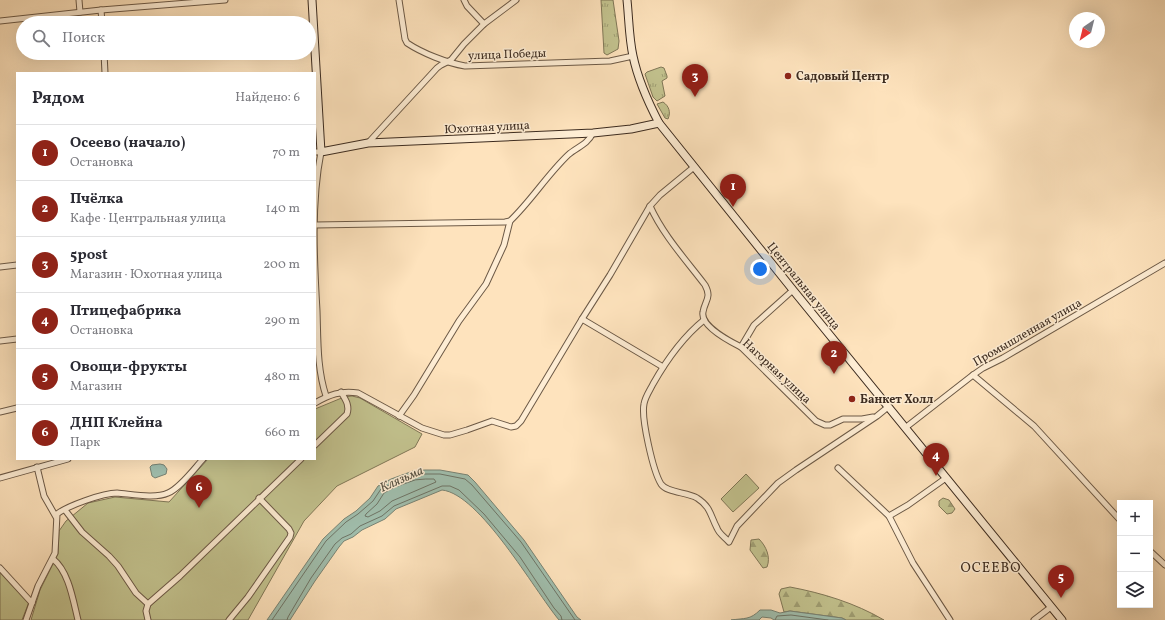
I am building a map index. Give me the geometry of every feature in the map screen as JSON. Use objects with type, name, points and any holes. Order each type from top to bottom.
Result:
[{"type":"main road","points":[[312,0],[313,16]]},
{"type":"main road","name":"Центральная улица","points":[[627,0],[632,56],[645,94],[665,132],[1062,620]]},
{"type":"main road","points":[[314,60],[315,72]]},
{"type":"main road","points":[[316,101],[318,152]]},
{"type":"main road","name":"Юхотная улица","points":[[318,152],[368,143],[592,133],[631,129],[659,123]]},
{"type":"street","points":[[80,0],[80,12]]},
{"type":"street","points":[[44,16],[225,0]]},
{"type":"street","name":"улица Победы","points":[[399,0],[405,39],[407,42],[446,62],[465,66],[610,61],[632,56]]},
{"type":"street","points":[[464,0],[467,6],[484,24]]},
{"type":"street","points":[[368,143],[437,68],[451,60],[464,44],[484,24],[516,0]]},
{"type":"street","points":[[101,10],[101,16]]},
{"type":"street","points":[[0,21],[16,19]]},
{"type":"street","points":[[104,60],[105,72]]},
{"type":"street","points":[[401,417],[459,321],[486,284],[504,245],[510,221],[568,155],[590,140],[592,133]]},
{"type":"street","points":[[316,206],[318,152]]},
{"type":"street","points":[[316,402],[326,396],[341,392],[350,391],[358,393],[372,399],[401,417],[444,436],[492,421],[511,427],[516,426],[521,421],[650,206],[660,195],[694,167]]},
{"type":"street","points":[[650,206],[664,230],[708,290],[708,297],[702,316],[704,320],[688,335],[663,367],[647,396],[643,409],[650,452],[662,484],[666,488],[687,494],[704,503],[713,516],[719,532],[729,542],[737,526],[778,483],[888,407]]},
{"type":"street","points":[[316,224],[510,221]]},
{"type":"street","name":"Промышленная улица","points":[[905,428],[973,375],[1165,263]]},
{"type":"street","points":[[0,267],[16,265]]},
{"type":"street","points":[[741,347],[754,325],[793,290]]},
{"type":"street","points":[[582,319],[663,367]]},
{"type":"street","name":"Нагорная улица","points":[[704,320],[720,335],[741,347],[820,424],[830,425],[844,419],[862,419],[876,416]]},
{"type":"street","points":[[316,322],[317,356],[326,396]]},
{"type":"street","points":[[0,341],[16,339]]},
{"type":"street","points":[[973,375],[1034,426],[1117,517]]},
{"type":"street","points":[[316,444],[347,414],[347,402],[341,392]]},
{"type":"street","points":[[0,412],[16,408]]},
{"type":"street","points":[[0,478],[64,460]]},
{"type":"street","points":[[28,618],[38,586],[55,553],[57,514],[97,497],[114,493],[162,495],[170,493],[176,489],[202,460]]},
{"type":"street","points":[[148,620],[146,611],[148,604],[180,576],[300,460]]},
{"type":"street","points":[[37,467],[44,496],[56,518]]},
{"type":"street","points":[[838,468],[889,516],[913,563],[950,620]]},
{"type":"street","points":[[889,516],[908,505],[946,478]]},
{"type":"street","points":[[229,620],[256,585],[290,537],[291,533],[259,498]]},
{"type":"street","points":[[65,510],[82,532],[118,566],[136,593],[148,604]]},
{"type":"street","points":[[1153,555],[1165,565]]},
{"type":"street","points":[[53,558],[58,563],[66,580],[78,620]]},
{"type":"street","points":[[0,568],[32,602]]},
{"type":"street","points":[[1034,620],[1051,607]]},
{"type":"green space","points":[[601,0],[613,0],[619,41],[618,49],[607,55],[604,53]]},
{"type":"green space","points":[[661,67],[664,68],[667,76],[667,78],[662,81],[665,96],[657,101],[653,97],[645,74]]},
{"type":"green space","points":[[663,102],[669,109],[668,119],[665,118],[657,104]]},
{"type":"green space","points":[[352,396],[360,398],[422,434],[415,447],[337,486],[304,521],[248,620],[31,620],[40,590],[58,554],[59,531],[66,521],[88,503],[115,497],[169,502],[207,460],[316,460],[316,409],[344,397]]},
{"type":"green space","points":[[746,474],[759,488],[733,512],[721,499]]},
{"type":"green space","points":[[943,498],[949,500],[955,509],[952,513],[947,514],[939,506],[939,501]]},
{"type":"green space","points":[[759,539],[766,548],[768,556],[767,567],[763,568],[750,550],[751,540]]},
{"type":"green space","points":[[0,572],[29,602],[22,620],[0,620]]},
{"type":"green space","points":[[790,587],[838,599],[884,620],[846,620],[842,618],[790,611],[784,612],[779,594],[781,589]]},
{"type":"water","points":[[152,465],[164,465],[167,469],[166,474],[155,478],[152,476],[150,467]]},
{"type":"water","name":"Клязьма","points":[[440,470],[468,475],[524,540],[577,617],[581,620],[559,620],[489,525],[473,508],[457,496],[442,490],[396,509],[385,519],[344,541],[315,581],[290,620],[267,620],[323,539],[344,519],[356,511],[370,498],[378,486],[391,479],[413,471]]},
{"type":"water","points":[[760,610],[771,610],[780,613],[790,611],[842,618],[846,620],[774,620],[771,618],[762,617],[759,620],[731,620],[750,617]]},
{"type":"place","name":"Садовый Центр","points":[[788,76]]},
{"type":"place","name":"5post","points":[[695,97]]},
{"type":"place","name":"Осеево (начало)","points":[[733,207]]},
{"type":"place","name":"Пчёлка","points":[[834,374]]},
{"type":"place","name":"Банкет Холл","points":[[852,399]]},
{"type":"place","name":"Птицефабрика","points":[[936,476]]},
{"type":"place","name":"ДНП Клейна","points":[[199,508]]},
{"type":"place","name":"Овощи-фрукты","points":[[1061,598]]},
{"type":"district","name":"ОСЕЕВО","points":[[991,567]]}]
